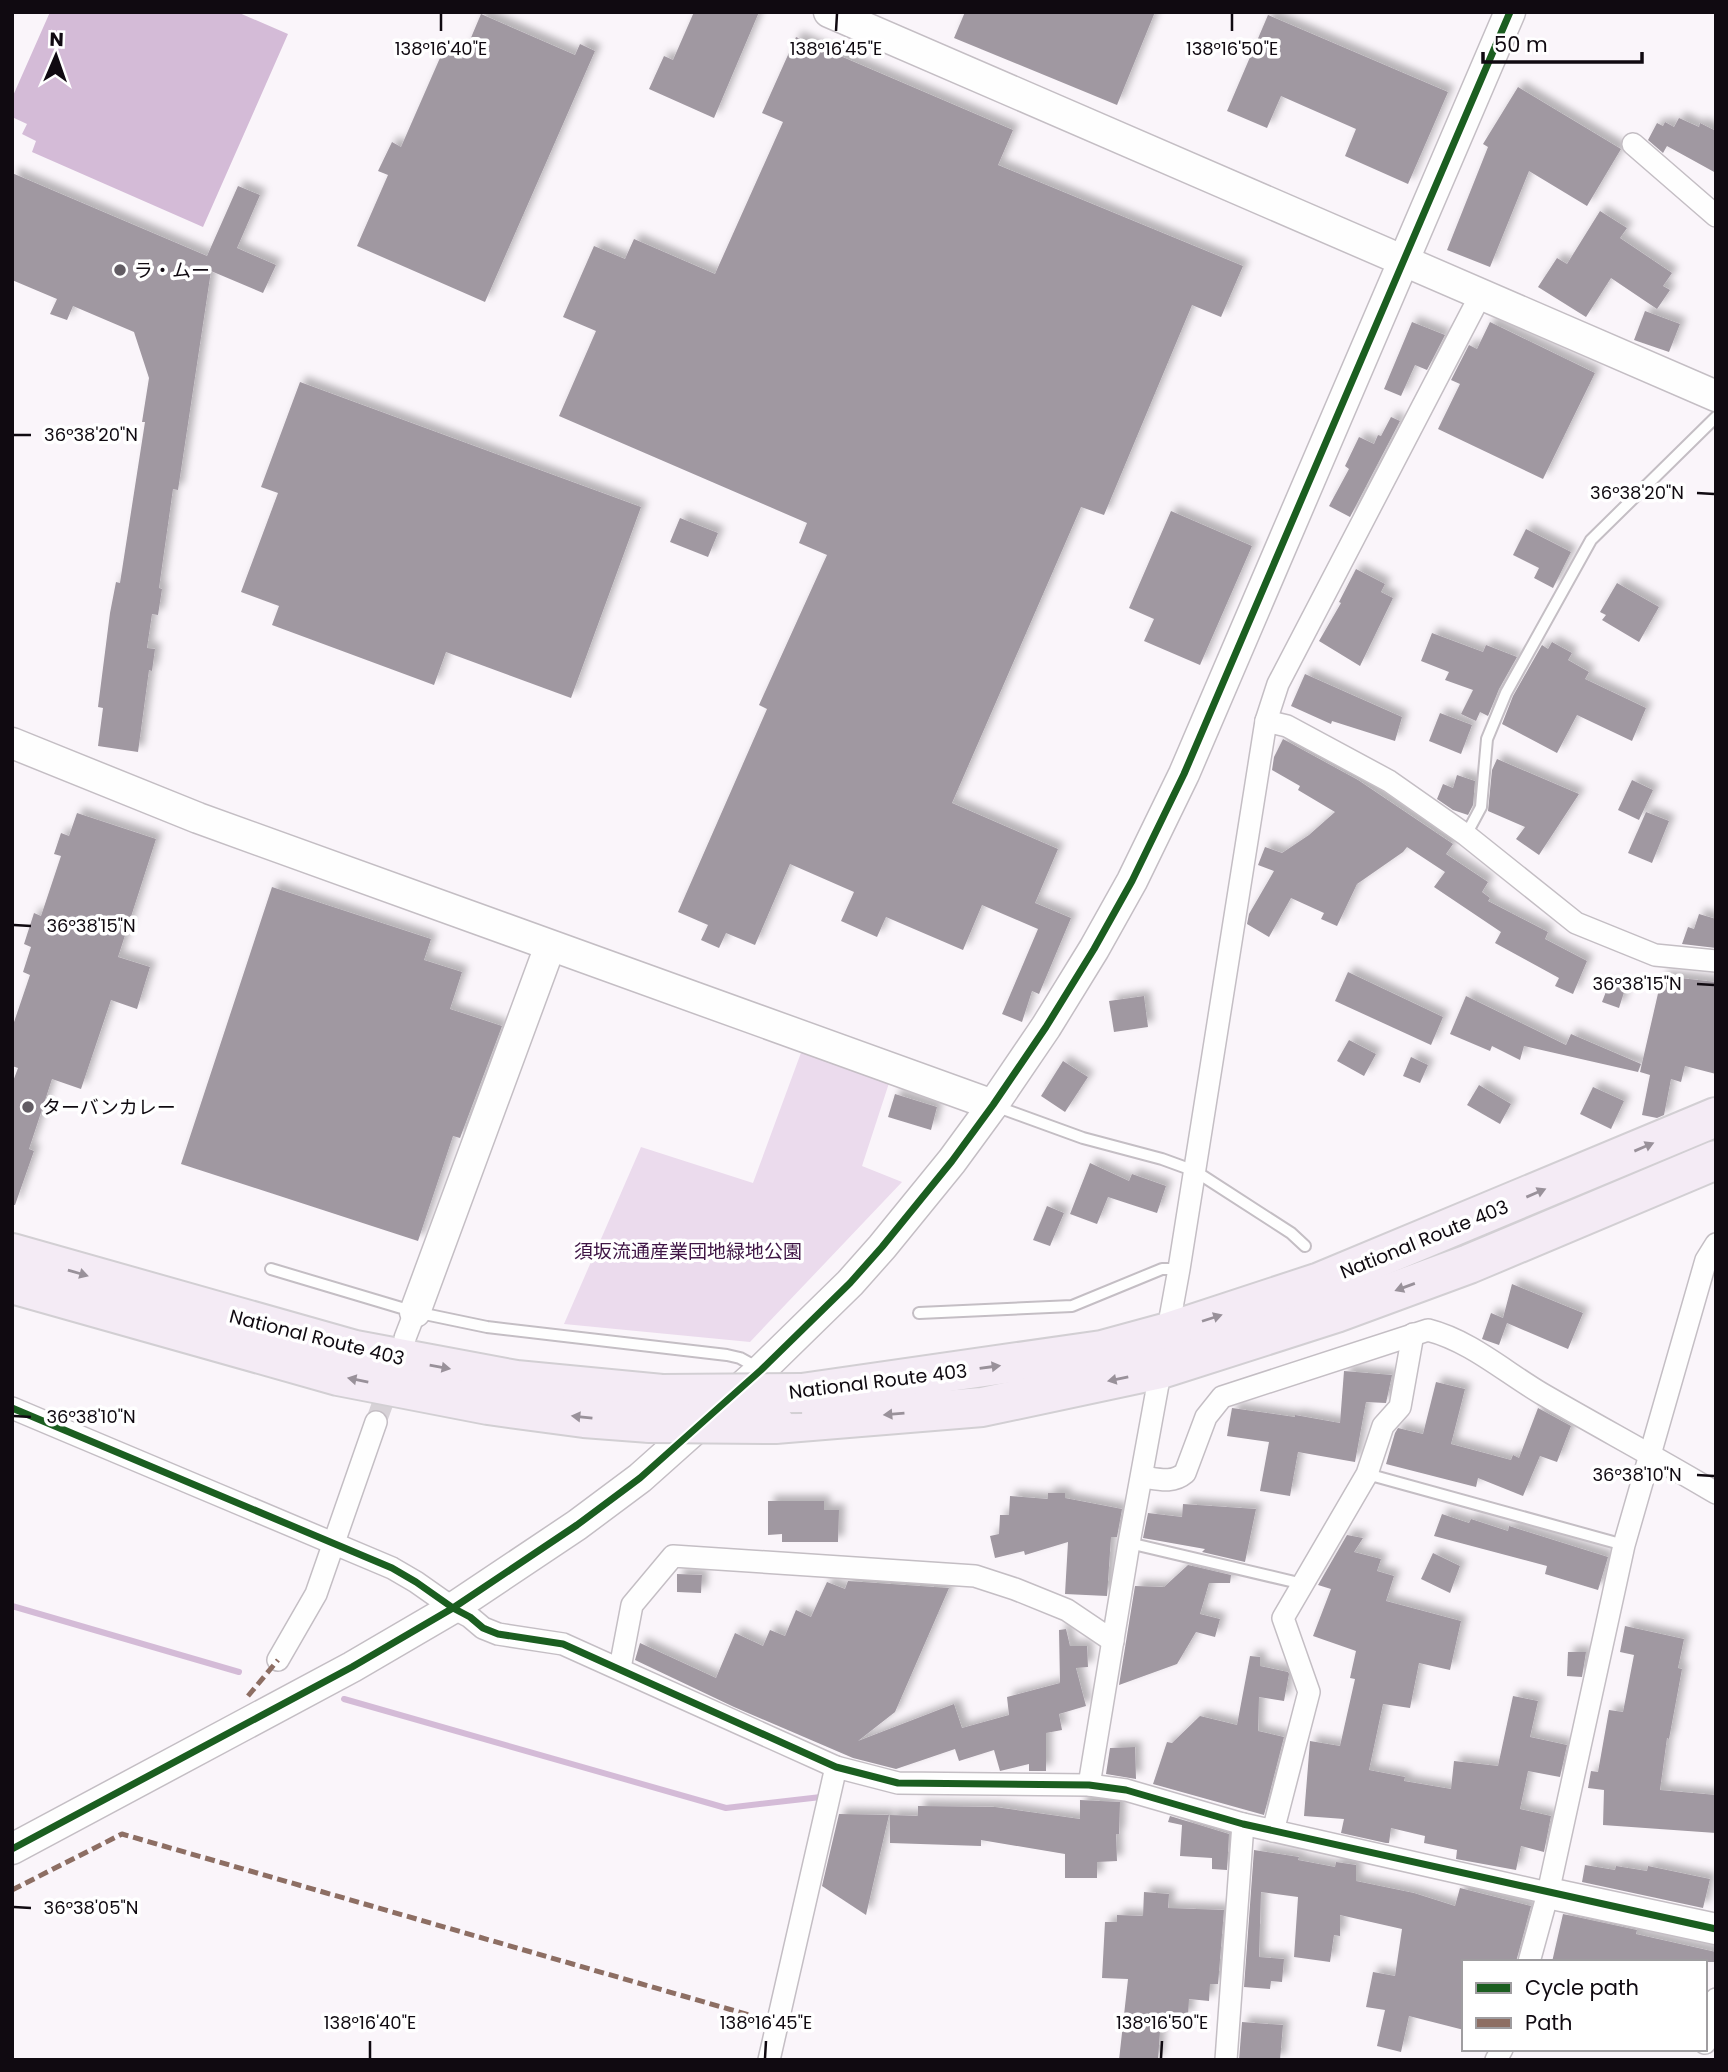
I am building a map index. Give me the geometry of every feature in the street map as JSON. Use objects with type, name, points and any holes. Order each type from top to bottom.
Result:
[{"type":"highway","name":"National Route 403","points":[[12,1284],[338,1376],[488,1405],[584,1418],[802,1393],[1102,1350],[1168,1332],[1320,1282],[1716,1117]]},
{"type":"highway","name":"National Route 403","points":[[12,1254],[355,1350],[656,1408],[775,1423],[982,1407],[1161,1369],[1336,1313],[1469,1264],[1716,1160]]},
{"type":"street","points":[[829,12],[1716,396]]},
{"type":"street","points":[[12,1849],[352,1667],[453,1608],[576,1525],[640,1478],[761,1370],[850,1283],[882,1247],[952,1161],[993,1105],[1046,1027],[1132,881],[1190,761],[1510,12]]},
{"type":"street","points":[[1633,144],[1716,216]]},
{"type":"street","points":[[1089,1785],[1129,1543],[1179,1269],[1266,721],[1278,684],[1481,293]]},
{"type":"street","points":[[1266,721],[1287,726],[1389,781],[1466,835],[1576,923],[1655,955],[1716,961]]},
{"type":"street","points":[[12,743],[198,818],[993,1105]]},
{"type":"street","points":[[410,1325],[550,946]]},
{"type":"street","points":[[1530,1960],[1548,1893],[1624,1545],[1706,1259],[1716,1244]]},
{"type":"street","points":[[1142,1477],[1168,1481],[1178,1479],[1185,1473],[1206,1417],[1222,1397],[1428,1330],[1450,1336],[1544,1395],[1716,1493]]},
{"type":"street","points":[[1273,1831],[1309,1692],[1283,1618],[1367,1474],[1383,1426],[1400,1407],[1413,1334]]},
{"type":"street","points":[[12,1408],[392,1568],[483,1628],[498,1634],[563,1644],[836,1767],[898,1783],[1089,1785],[1126,1790],[1242,1824],[1716,1929]]},
{"type":"street","points":[[278,1660],[316,1594],[376,1422]]},
{"type":"street","points":[[620,1668],[632,1605],[673,1556],[975,1576],[1067,1610],[1113,1641]]},
{"type":"street","points":[[769,2060],[836,1767]]},
{"type":"street","points":[[1226,2060],[1242,1824]]},
{"type":"street","points":[[1707,2035],[1716,1998]]},
{"type":"lane","points":[[1466,835],[1481,807],[1487,739],[1506,693],[1591,540],[1716,416]]},
{"type":"lane","points":[[993,1105],[1083,1138],[1162,1159],[1195,1171],[1306,1245]]},
{"type":"lane","points":[[271,1269],[410,1325],[486,1327],[727,1355],[740,1358],[761,1370]]},
{"type":"lane","points":[[919,1313],[1072,1306],[1162,1269],[1179,1269]]},
{"type":"lane","points":[[1367,1474],[1624,1545]]},
{"type":"lane","points":[[1129,1543],[1303,1584]]},
{"type":"green space","name":"須坂流通産業団地緑地公園","points":[[802,1050],[890,1080],[862,1166],[902,1182],[750,1342],[564,1324],[641,1147],[753,1183]]},
{"type":"shaded area","points":[[50,12],[237,12],[288,34],[203,227],[32,152],[36,141],[22,134],[27,124],[12,117],[12,98]]},
{"type":"building","points":[[694,12],[759,12],[714,118],[649,89],[664,56],[673,60]]},
{"type":"building","points":[[965,12],[1155,12],[1117,105],[954,38]]},
{"type":"building","points":[[481,14],[575,55],[580,44],[595,51],[485,302],[357,246],[388,175],[378,171],[392,142],[401,147],[443,51],[462,59]]},
{"type":"building","points":[[1268,15],[1448,92],[1408,184],[1345,156],[1356,129],[1281,96],[1267,128],[1227,111]]},
{"type":"building","points":[[796,37],[1013,130],[998,165],[1243,266],[1221,317],[1192,305],[1104,515],[1081,507],[952,803],[1058,849],[1035,903],[1071,918],[1039,994],[1032,991],[1022,1022],[1002,1014],[1038,929],[982,905],[963,950],[886,917],[877,937],[841,921],[854,892],[790,864],[755,945],[726,933],[719,948],[701,940],[708,925],[678,912],[767,709],[759,705],[827,555],[799,543],[807,523],[559,416],[596,331],[563,317],[594,246],[625,259],[634,239],[715,274],[783,122],[762,113]]},
{"type":"building","points":[[1518,87],[1621,149],[1587,206],[1529,171],[1490,267],[1447,250],[1488,147],[1483,144]]},
{"type":"building","points":[[1679,118],[1699,127],[1700,123],[1716,131],[1716,173],[1667,146],[1663,153],[1648,140],[1657,123],[1663,126],[1665,122],[1674,127]]},
{"type":"building","points":[[12,173],[207,256],[238,186],[260,195],[237,248],[276,265],[263,293],[211,271],[178,490],[173,489],[159,588],[162,589],[158,615],[152,614],[147,648],[155,649],[152,671],[149,670],[138,752],[98,746],[103,708],[98,707],[110,613],[116,582],[120,583],[145,422],[142,422],[149,378],[134,332],[73,306],[67,320],[50,314],[57,299],[12,280]]},
{"type":"building","points":[[1600,211],[1627,228],[1620,238],[1672,273],[1663,286],[1670,290],[1657,309],[1611,278],[1586,317],[1538,287],[1557,258],[1567,264]]},
{"type":"building","points":[[1645,311],[1680,324],[1669,352],[1634,340]]},
{"type":"building","points":[[1412,322],[1445,335],[1427,370],[1415,365],[1401,396],[1384,389]]},
{"type":"building","points":[[1490,322],[1595,373],[1543,479],[1438,429],[1460,384],[1451,380],[1469,345],[1477,349]]},
{"type":"building","points":[[300,382],[641,507],[571,698],[446,652],[434,685],[272,625],[279,606],[241,592],[278,493],[261,487]]},
{"type":"building","points":[[1391,417],[1400,421],[1350,517],[1329,506],[1349,469],[1345,466],[1359,437],[1374,444]]},
{"type":"building","points":[[1171,511],[1252,546],[1200,665],[1144,641],[1154,619],[1129,608]]},
{"type":"building","points":[[680,518],[718,533],[708,557],[670,542]]},
{"type":"building","points":[[1526,529],[1571,552],[1553,588],[1534,578],[1539,568],[1513,555]]},
{"type":"building","points":[[1356,569],[1385,584],[1381,592],[1393,598],[1360,666],[1319,641],[1341,603],[1339,602]]},
{"type":"building","points":[[1617,583],[1659,607],[1639,642],[1602,620],[1606,615],[1600,612]]},
{"type":"building","points":[[1432,633],[1483,652],[1486,645],[1517,657],[1488,716],[1480,712],[1476,721],[1461,714],[1473,690],[1445,680],[1449,672],[1421,661]]},
{"type":"building","points":[[1552,642],[1572,653],[1568,660],[1589,672],[1585,679],[1646,708],[1632,741],[1577,715],[1557,753],[1502,724],[1513,696],[1542,645],[1548,649]]},
{"type":"building","points":[[1305,674],[1402,717],[1395,741],[1332,721],[1331,724],[1291,706]]},
{"type":"building","points":[[1440,713],[1472,725],[1461,754],[1429,741]]},
{"type":"building","points":[[1283,739],[1358,780],[1453,844],[1446,854],[1488,882],[1482,892],[1490,898],[1488,901],[1548,932],[1545,939],[1587,961],[1573,994],[1555,986],[1559,978],[1495,943],[1501,932],[1434,887],[1445,872],[1407,847],[1357,884],[1337,926],[1321,919],[1324,913],[1291,898],[1269,937],[1247,924],[1249,914],[1274,871],[1258,865],[1265,847],[1282,853],[1309,835],[1335,812],[1298,790],[1300,786],[1272,770],[1274,757]]},
{"type":"building","points":[[1497,759],[1579,794],[1539,855],[1516,839],[1525,827],[1488,811],[1492,770]]},
{"type":"building","points":[[1457,775],[1475,781],[1473,805],[1468,815],[1453,810],[1437,799],[1443,784],[1453,788]]},
{"type":"building","points":[[1632,780],[1653,790],[1639,820],[1618,810]]},
{"type":"building","points":[[1646,812],[1669,821],[1652,863],[1628,853]]},
{"type":"building","points":[[77,813],[156,839],[118,957],[150,967],[137,1009],[111,1000],[81,1089],[52,1079],[29,1149],[34,1151],[15,1205],[12,1205],[12,1084],[18,1068],[12,1066],[12,1028],[30,975],[23,972],[31,947],[24,944],[34,913],[41,916],[61,856],[54,854],[61,833],[69,836]]},
{"type":"building","points":[[272,887],[431,939],[424,960],[462,972],[450,1009],[502,1026],[460,1138],[453,1136],[418,1241],[181,1164]]},
{"type":"building","points":[[1699,914],[1716,919],[1716,948],[1682,944],[1688,927],[1694,929]]},
{"type":"building","points":[[1348,972],[1443,1017],[1431,1045],[1335,1001]]},
{"type":"building","points":[[1662,976],[1716,982],[1716,1074],[1685,1066],[1681,1082],[1671,1079],[1664,1115],[1657,1118],[1642,1115],[1650,1075],[1640,1072]]},
{"type":"building","points":[[1609,984],[1625,989],[1619,1008],[1602,1002]]},
{"type":"building","points":[[1144,996],[1148,1027],[1114,1032],[1109,1001]]},
{"type":"building","points":[[1466,996],[1566,1045],[1571,1034],[1641,1064],[1638,1072],[1524,1046],[1520,1060],[1492,1046],[1490,1051],[1450,1034]]},
{"type":"building","points":[[1349,1040],[1376,1054],[1364,1076],[1337,1061]]},
{"type":"building","points":[[1411,1057],[1428,1065],[1420,1083],[1403,1076]]},
{"type":"building","points":[[1063,1061],[1088,1077],[1065,1112],[1041,1096]]},
{"type":"building","points":[[1479,1085],[1511,1104],[1500,1124],[1467,1105]]},
{"type":"building","points":[[1593,1087],[1624,1101],[1611,1129],[1580,1114]]},
{"type":"building","points":[[895,1094],[937,1107],[931,1130],[888,1117]]},
{"type":"building","points":[[1090,1163],[1129,1181],[1132,1174],[1166,1186],[1157,1213],[1108,1197],[1097,1224],[1070,1214]]},
{"type":"building","points":[[1047,1206],[1064,1213],[1050,1246],[1033,1240]]},
{"type":"building","points":[[1512,1284],[1583,1313],[1568,1349],[1507,1323],[1499,1345],[1482,1339],[1491,1313],[1503,1318]]},
{"type":"building","points":[[1344,1371],[1392,1375],[1386,1403],[1366,1402],[1355,1462],[1298,1452],[1290,1496],[1260,1491],[1269,1442],[1227,1436],[1232,1408],[1340,1423]]},
{"type":"building","points":[[1436,1382],[1465,1389],[1451,1444],[1511,1460],[1513,1455],[1519,1458],[1538,1408],[1571,1426],[1557,1462],[1540,1456],[1523,1496],[1478,1478],[1476,1487],[1386,1464],[1398,1428],[1423,1434]]},
{"type":"building","points":[[1048,1493],[1065,1493],[1065,1498],[1122,1509],[1117,1537],[1111,1537],[1107,1596],[1065,1594],[1068,1542],[1025,1555],[1024,1551],[995,1558],[990,1536],[999,1534],[1000,1515],[1009,1515],[1010,1496],[1048,1499]]},
{"type":"building","points":[[768,1501],[824,1501],[824,1510],[839,1510],[838,1542],[782,1542],[782,1534],[768,1535]]},
{"type":"building","points":[[1183,1504],[1256,1509],[1245,1562],[1202,1552],[1205,1549],[1143,1538],[1148,1513],[1182,1517]]},
{"type":"building","points":[[1442,1514],[1469,1523],[1471,1519],[1508,1531],[1509,1526],[1608,1557],[1598,1590],[1545,1574],[1547,1566],[1434,1536]]},
{"type":"building","points":[[1347,1535],[1363,1538],[1354,1552],[1381,1559],[1377,1571],[1394,1576],[1386,1601],[1461,1621],[1450,1670],[1419,1663],[1410,1708],[1383,1704],[1369,1770],[1405,1777],[1404,1781],[1451,1789],[1454,1761],[1498,1766],[1513,1696],[1538,1701],[1530,1737],[1567,1745],[1560,1777],[1528,1771],[1520,1809],[1551,1816],[1544,1852],[1521,1846],[1516,1870],[1456,1859],[1457,1850],[1424,1843],[1425,1836],[1391,1828],[1389,1843],[1386,1843],[1341,1833],[1344,1819],[1304,1816],[1310,1741],[1340,1746],[1355,1679],[1350,1678],[1356,1651],[1313,1636],[1331,1589],[1318,1585]]},
{"type":"building","points":[[1433,1553],[1460,1566],[1450,1593],[1421,1579]]},
{"type":"building","points":[[1188,1565],[1231,1575],[1230,1583],[1209,1583],[1200,1614],[1220,1619],[1215,1637],[1196,1632],[1177,1664],[1119,1685],[1135,1586],[1164,1587]]},
{"type":"building","points":[[677,1574],[702,1575],[701,1593],[677,1592]]},
{"type":"building","points":[[848,1581],[949,1588],[895,1712],[858,1741],[954,1704],[962,1728],[1009,1715],[1007,1697],[1060,1683],[1059,1630],[1066,1629],[1070,1646],[1087,1646],[1088,1667],[1076,1668],[1086,1706],[1059,1714],[1062,1730],[1046,1733],[1046,1771],[1029,1771],[1029,1764],[1000,1771],[994,1750],[959,1761],[955,1749],[896,1769],[853,1758],[734,1707],[635,1660],[640,1643],[716,1678],[735,1633],[763,1646],[770,1630],[785,1636],[796,1610],[811,1617],[827,1582],[845,1589]]},
{"type":"building","points":[[1625,1626],[1684,1639],[1678,1668],[1682,1669],[1669,1739],[1667,1738],[1660,1790],[1716,1795],[1716,1833],[1603,1825],[1604,1790],[1588,1788],[1591,1771],[1598,1772],[1609,1710],[1623,1712],[1634,1655],[1620,1652]]},
{"type":"building","points":[[1568,1652],[1586,1652],[1582,1677],[1567,1676]]},
{"type":"building","points":[[1250,1656],[1260,1657],[1260,1666],[1289,1674],[1284,1701],[1259,1697],[1258,1731],[1284,1737],[1264,1815],[1153,1784],[1167,1742],[1172,1743],[1200,1716],[1237,1725]]},
{"type":"building","points":[[1135,1747],[1136,1779],[1106,1774],[1110,1748]]},
{"type":"building","points":[[1080,1800],[1120,1802],[1119,1834],[1116,1834],[1117,1861],[1097,1862],[1097,1878],[1065,1878],[1065,1854],[981,1840],[981,1846],[890,1843],[890,1815],[918,1816],[918,1806],[995,1807],[1080,1819]]},
{"type":"building","points":[[839,1814],[889,1815],[866,1915],[822,1886]]},
{"type":"building","points":[[1170,1816],[1229,1834],[1227,1870],[1212,1869],[1212,1858],[1180,1856],[1182,1825],[1168,1822]]},
{"type":"building","points":[[1254,1850],[1299,1857],[1298,1860],[1335,1867],[1336,1862],[1356,1865],[1356,1881],[1414,1893],[1455,1906],[1460,1888],[1531,1906],[1517,1960],[1462,1960],[1462,2029],[1409,2016],[1401,2052],[1377,2046],[1385,2010],[1366,2007],[1373,1972],[1395,1976],[1402,1929],[1340,1915],[1340,1936],[1334,1935],[1330,1962],[1294,1957],[1298,1897],[1261,1892],[1259,1957],[1284,1959],[1282,1982],[1271,1981],[1270,1989],[1244,1987]]},
{"type":"building","points":[[1585,1865],[1647,1871],[1648,1866],[1710,1879],[1703,1908],[1582,1882]]},
{"type":"building","points":[[1144,1892],[1169,1894],[1168,1908],[1224,1910],[1218,1984],[1210,1984],[1209,2001],[1189,1999],[1188,2017],[1161,2016],[1158,2060],[1119,2060],[1128,1979],[1102,1978],[1105,1922],[1117,1922],[1117,1915],[1143,1916]]},
{"type":"building","points":[[1563,1914],[1637,1930],[1636,1934],[1716,1952],[1716,1962],[1552,1960]]},
{"type":"building","points":[[1242,2022],[1283,2025],[1280,2060],[1239,2060]]},
{"type":"waterway","points":[[12,1606],[239,1672]]},
{"type":"waterway","points":[[344,1699],[726,1808],[821,1797]]},
{"type":"tunnel","points":[[376,1422],[392,1377]]},
{"type":"marked path","points":[[248,1696],[278,1660]]},
{"type":"marked path","points":[[12,1890],[122,1834],[777,2023]]},
{"type":"cycle path","points":[[12,1849],[352,1667],[453,1608],[577,1525],[640,1478],[761,1370],[850,1283],[882,1247],[952,1161],[993,1105],[1046,1027],[1132,881],[1184,774],[1510,12]]},
{"type":"cycle path","points":[[12,1408],[392,1568],[483,1628],[498,1634],[563,1644],[836,1767],[898,1783],[1089,1785],[1126,1790],[1243,1824],[1716,1929]]},
{"type":"place","name":"ラ・ムー","points":[[120,270]]},
{"type":"place","name":"ターバンカレー","points":[[28,1107]]}]
